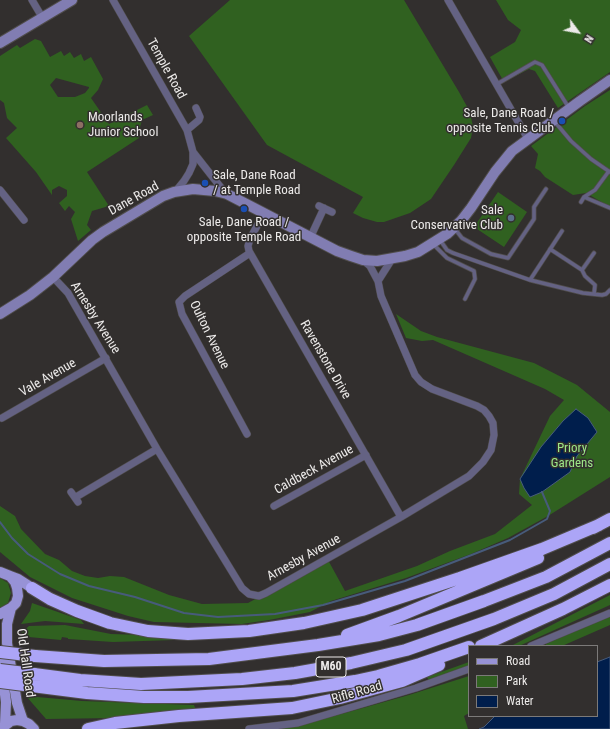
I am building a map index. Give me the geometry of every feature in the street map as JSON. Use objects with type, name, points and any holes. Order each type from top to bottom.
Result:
[{"type":"highway","name":"M60","points":[[318,645],[399,616],[549,553],[610,519]]},
{"type":"highway","name":"M60","points":[[32,588],[50,599],[77,611],[110,622],[148,631],[188,634],[249,631],[304,623],[362,610],[542,548],[599,525]]},
{"type":"highway","name":"M60","points":[[0,652],[104,661],[209,659],[318,645],[379,635],[417,625],[546,577],[610,543]]},
{"type":"highway","name":"M60","points":[[0,682],[80,680],[141,684],[242,679],[295,673],[351,663],[406,650],[494,619],[554,594],[610,564]]},
{"type":"highway","points":[[483,645],[563,609],[610,585]]},
{"type":"highway","points":[[475,645],[502,636]]},
{"type":"highway","name":"M60","points":[[0,670],[33,680],[87,693],[144,697],[188,697],[293,691],[355,681],[420,664],[468,647]]},
{"type":"highway","name":"M60","points":[[88,729],[115,723],[179,716],[292,708],[340,698],[402,681],[468,652]]},
{"type":"highway","name":"M60","points":[[172,682],[225,688],[304,682],[401,669]]},
{"type":"main road","points":[[0,43],[72,0]]},
{"type":"main road","name":"Dane Road","points":[[0,314],[30,295],[53,277],[92,240],[103,232],[163,196],[174,192],[193,189],[226,194],[311,236],[337,251],[363,260],[377,261],[392,259],[418,252],[454,228],[472,208],[503,161],[512,151],[610,80]]},
{"type":"main road","points":[[0,572],[18,579],[32,588]]},
{"type":"main road","name":"Old Hall Road","points":[[10,576],[15,582],[18,596],[7,624],[7,643],[17,703],[23,721]]},
{"type":"main road","points":[[0,614],[12,608]]},
{"type":"main road","name":"Old Hall Road","points":[[0,657],[6,702],[3,721]]},
{"type":"main road","points":[[3,721],[23,721],[34,729]]},
{"type":"street","points":[[32,0],[42,17]]},
{"type":"street","name":"Temple Road","points":[[113,0],[187,130],[193,152],[193,164],[184,181],[174,192]]},
{"type":"street","points":[[448,0],[528,139]]},
{"type":"street","points":[[187,130],[199,120],[200,117],[196,108]]},
{"type":"street","name":"Temple Road","points":[[193,152],[226,194]]},
{"type":"street","points":[[0,190],[24,220]]},
{"type":"street","points":[[311,236],[321,207],[332,212]]},
{"type":"street","points":[[250,253],[248,246],[250,239],[264,213]]},
{"type":"street","name":"Oulton Avenue","points":[[247,434],[179,305],[180,300],[185,296],[250,253]]},
{"type":"street","name":"Ravenstone Drive","points":[[250,253],[401,517]]},
{"type":"street","points":[[378,281],[392,259]]},
{"type":"street","name":"Arnesby Avenue","points":[[53,277],[68,292],[158,449],[242,588],[249,594],[259,596],[401,517],[469,476],[487,456],[493,443],[493,423],[484,410],[432,389],[421,382],[415,375],[381,296],[378,281],[370,266],[363,260]]},
{"type":"street","name":"Vale Avenue","points":[[2,419],[106,358]]},
{"type":"street","points":[[75,497],[158,449]]},
{"type":"street","name":"Caldbeck Avenue","points":[[274,506],[366,455]]},
{"type":"street","points":[[532,645],[610,613]]},
{"type":"street","name":"Rifle Road","points":[[249,729],[298,723],[416,688],[468,668]]},
{"type":"lane","points":[[497,84],[535,62],[542,65],[570,108]]},
{"type":"lane","points":[[553,120],[571,141],[591,159],[609,172],[595,190],[584,197],[581,202]]},
{"type":"lane","points":[[454,228],[462,238],[491,254],[508,258],[534,219],[534,207],[546,189]]},
{"type":"lane","points":[[584,197],[610,208]]},
{"type":"lane","points":[[530,280],[562,231]]},
{"type":"lane","points":[[436,241],[453,253],[530,280],[569,290],[594,294],[602,295],[606,294],[610,290]]},
{"type":"lane","points":[[436,241],[451,261],[474,271],[475,279],[465,299]]},
{"type":"lane","points":[[550,249],[582,270],[585,276],[595,285],[594,294]]},
{"type":"lane","points":[[582,270],[594,253]]},
{"type":"green space","points":[[230,0],[404,0],[470,112],[473,127],[471,138],[431,199],[410,213],[384,222],[377,222],[363,218],[353,213],[363,197],[267,145],[189,36]]},
{"type":"green space","points":[[496,0],[610,0],[610,72],[558,108],[535,71],[529,69],[504,82],[490,57],[515,42],[521,30],[508,20]]},
{"type":"green space","name":"Moorlands Junior School","points":[[35,39],[41,41],[50,57],[61,51],[64,56],[70,52],[74,58],[81,54],[84,61],[91,57],[103,79],[98,90],[91,98],[109,124],[147,105],[153,115],[142,120],[139,138],[87,172],[109,206],[92,211],[87,225],[91,230],[78,241],[71,219],[75,212],[69,206],[65,211],[59,203],[67,196],[67,190],[59,186],[52,190],[52,195],[36,172],[6,138],[17,128],[7,118],[4,103],[0,100],[0,56],[17,45],[20,48]],"holes":[[[56,78],[89,87],[85,93],[75,97],[58,97],[50,85]]]},
{"type":"green space","points":[[610,90],[610,207],[586,193],[573,195],[545,177],[535,168],[538,154],[531,146],[585,106]]},
{"type":"green space","points":[[498,192],[527,212],[504,247],[474,227]]},
{"type":"green space","name":"Priory Gardens","points":[[396,314],[421,331],[437,337],[534,363],[577,385],[610,412],[610,477],[548,516],[508,538],[471,554],[406,578],[331,601],[310,612],[242,624],[154,622],[128,616],[72,598],[30,577],[0,552],[0,506],[15,516],[21,529],[45,554],[59,560],[72,571],[85,576],[98,578],[110,576],[124,577],[169,595],[202,604],[248,603],[328,560],[345,591],[417,566],[450,551],[495,534],[532,505],[519,494],[520,479],[550,416],[564,400],[545,389],[433,340],[422,341],[406,338]]},
{"type":"green space","points":[[0,578],[8,583],[11,593],[8,603],[0,608]]},
{"type":"green space","points":[[610,595],[610,605],[521,645],[513,645]]},
{"type":"green space","points":[[32,603],[81,620],[84,624],[45,621],[21,624],[30,611]]},
{"type":"green space","points":[[610,615],[610,625],[564,645],[546,644]]},
{"type":"green space","points":[[65,625],[111,634],[176,636],[174,640],[113,642],[68,639],[62,637],[61,640],[18,636],[29,626]]},
{"type":"green space","points":[[468,662],[468,666],[429,681],[427,677]]},
{"type":"green space","points":[[468,676],[468,714],[464,716],[468,729],[273,729],[300,725],[409,695]]},
{"type":"green space","points":[[26,696],[82,701],[194,705],[196,710],[115,718],[46,719]]},
{"type":"water","points":[[576,409],[588,418],[597,432],[577,456],[570,472],[542,492],[530,497],[520,479],[541,447],[563,421]]},
{"type":"water","points":[[610,657],[610,729],[479,729],[484,727],[494,717],[598,717],[598,662]]},
{"type":"waterway","points":[[0,522],[12,538],[28,554],[60,574],[89,586],[135,597],[184,613],[218,617],[275,614],[323,605],[405,581],[510,540],[547,519],[550,511],[542,492]]},
{"type":"place","name":"Sale, Dane Road / opposite Tennis Club","points":[[562,121]]},
{"type":"place","name":"Moorlands Junior School","points":[[80,125]]},
{"type":"place","name":"Sale, Dane Road / at Temple Road","points":[[205,183]]},
{"type":"place","name":"Sale, Dane Road / opposite Temple Road","points":[[244,209]]},
{"type":"place","name":"Sale Conservative Club","points":[[511,218]]}]
